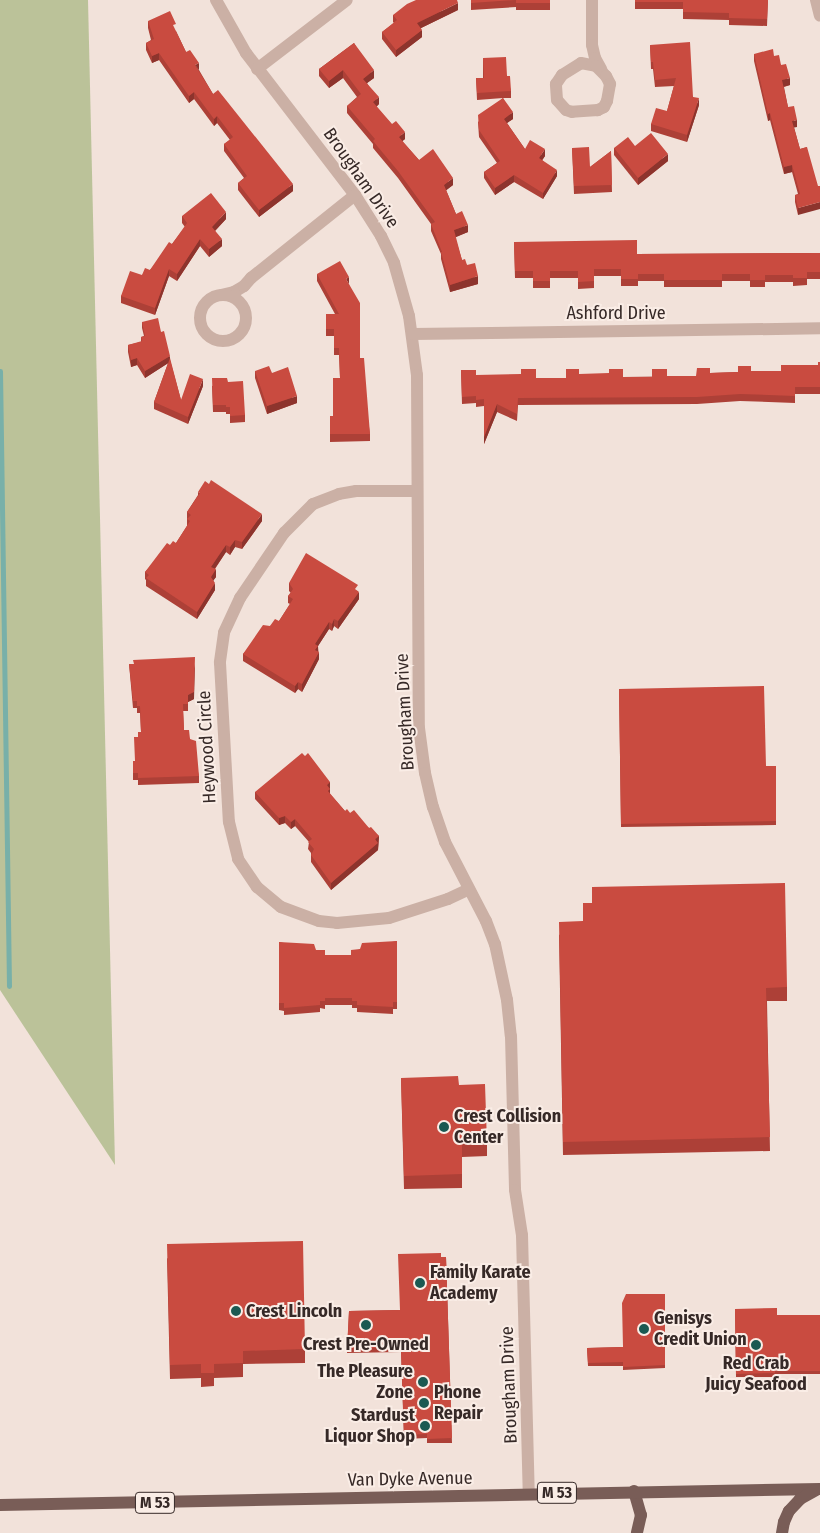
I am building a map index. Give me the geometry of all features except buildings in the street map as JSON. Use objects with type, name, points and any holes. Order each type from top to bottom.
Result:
[{"type":"main road","name":"Van Dyke Avenue","points":[[0,1505],[819,1489]]},
{"type":"main road","points":[[782,1533],[789,1511],[800,1500],[819,1489]]},
{"type":"main road","points":[[634,1492],[641,1515],[637,1533]]},
{"type":"main road","points":[[0,1512],[14,1505]]},
{"type":"street","name":"Brougham Drive","points":[[216,0],[234,35],[257,69],[355,195],[382,236],[394,262],[413,334],[417,375],[416,490],[419,728],[425,774],[433,807],[445,842],[495,944],[502,971],[508,1009],[515,1190],[522,1234],[530,1494]]},
{"type":"street","points":[[257,69],[346,0]]},
{"type":"street","points":[[592,0],[592,45],[595,58],[610,84],[608,101],[604,107],[590,112],[566,110],[557,100],[556,84],[562,75],[581,63],[592,45]]},
{"type":"street","points":[[816,0],[820,16]]},
{"type":"street","points":[[581,63],[590,63],[601,69]]},
{"type":"street","points":[[244,286],[242,298],[246,318],[240,333],[226,340],[212,338],[202,327],[200,313],[208,301],[220,295],[234,292],[244,286],[251,278],[355,195]]},
{"type":"street","points":[[220,295],[235,298],[244,310]]},
{"type":"street","name":"Ashford Drive","points":[[413,334],[820,328]]},
{"type":"street","name":"Heywood Circle","points":[[416,490],[356,491],[339,494],[313,504],[284,533],[240,598],[224,633],[220,663],[229,822],[238,859],[257,887],[281,906],[319,921],[337,923],[389,918],[448,899],[469,888]]},
{"type":"green space","points":[[0,0],[88,0],[115,1165],[0,990]]},
{"type":"waterway","points":[[0,371],[9,986]]},
{"type":"place","name":"Crest Collision Center","points":[[444,1127]]},
{"type":"place","name":"Family Karate Academy","points":[[420,1283]]},
{"type":"place","name":"Crest Lincoln","points":[[236,1311]]},
{"type":"place","name":"Crest Pre-Owned","points":[[366,1325]]},
{"type":"place","name":"Genisys Credit Union","points":[[644,1329]]},
{"type":"place","name":"Red Crab Juicy Seafood","points":[[756,1345]]},
{"type":"place","name":"The Pleasure Zone","points":[[423,1382]]},
{"type":"place","name":"Phone Repair","points":[[424,1403]]},
{"type":"place","name":"Stardust Liquor Shop","points":[[425,1426]]}]
